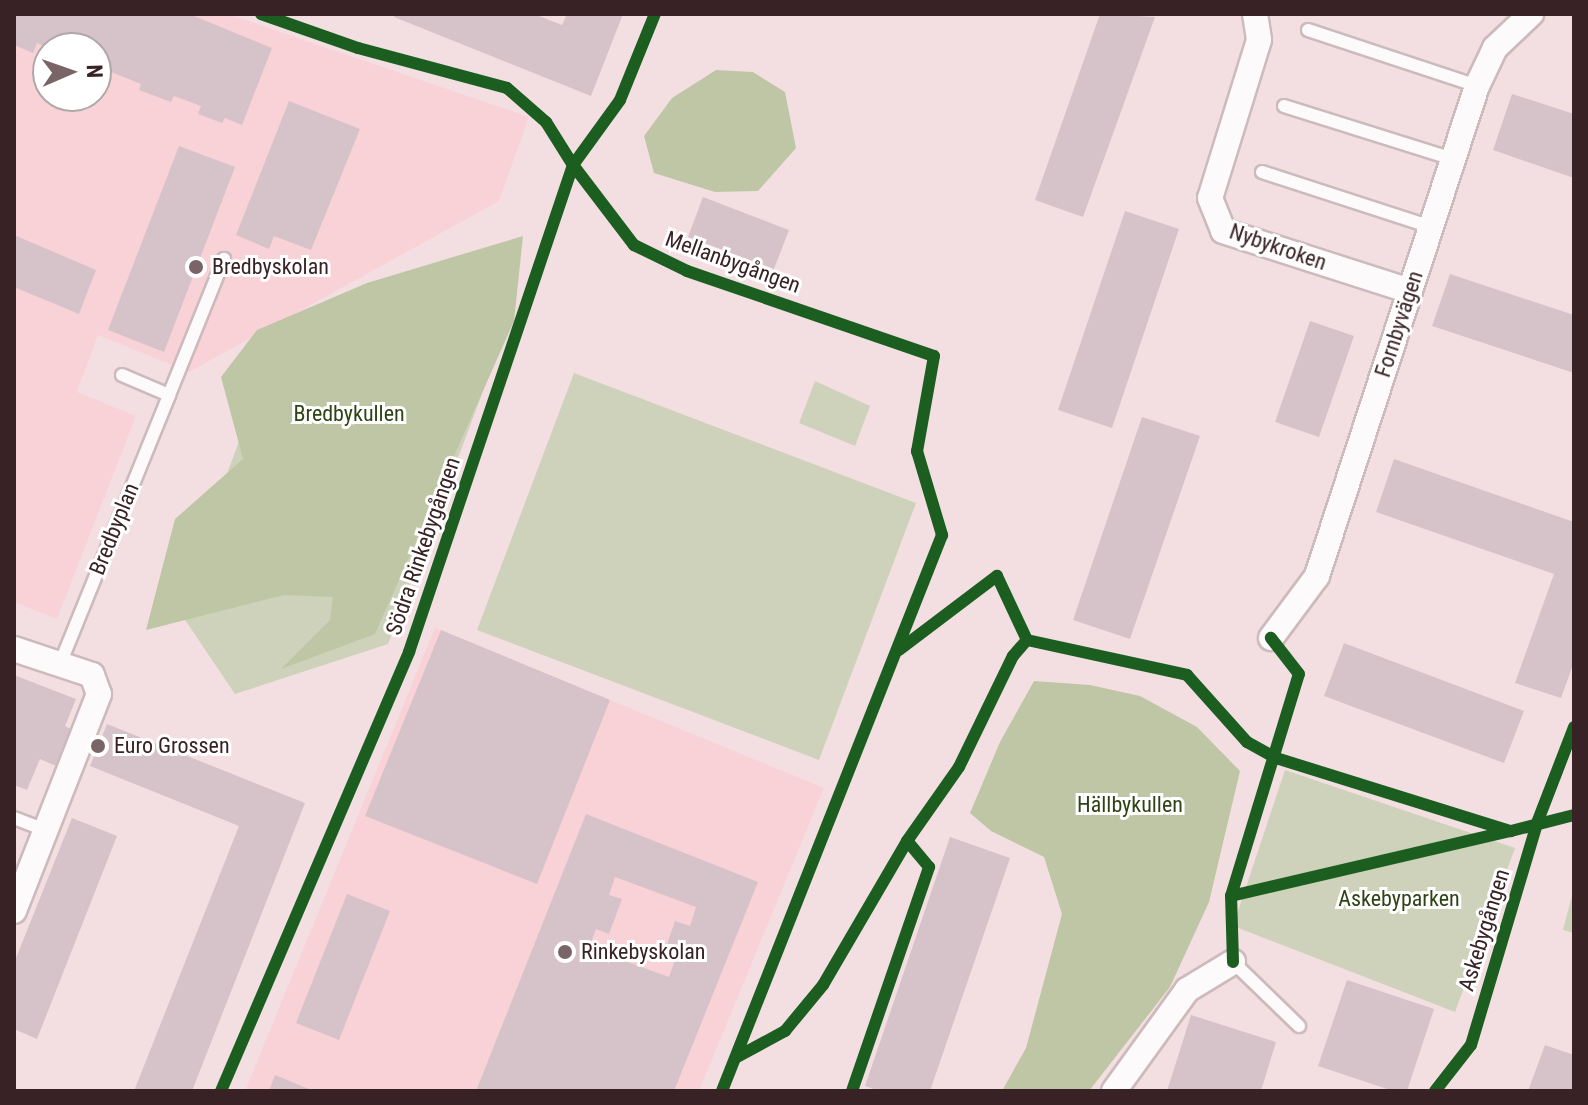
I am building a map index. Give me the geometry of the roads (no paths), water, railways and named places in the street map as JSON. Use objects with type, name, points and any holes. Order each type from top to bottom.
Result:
[{"type":"street","name":"Nybykroken","points":[[1255,14],[1259,40],[1210,198],[1223,231],[1410,291]]},
{"type":"street","name":"Fornbyvägen","points":[[1271,638],[1317,576],[1477,86],[1495,48],[1531,14]]},
{"type":"street","points":[[14,649],[92,675],[99,694],[17,896]]},
{"type":"street","points":[[1114,1091],[1187,990],[1233,962]]},
{"type":"lane","points":[[1308,30],[1477,86]]},
{"type":"lane","points":[[1284,106],[1453,159]]},
{"type":"lane","points":[[1262,172],[1431,227]]},
{"type":"lane","name":"Bredbyplan","points":[[60,664],[224,259]]},
{"type":"lane","points":[[122,375],[169,395]]},
{"type":"lane","points":[[14,818],[46,830]]},
{"type":"lane","points":[[1233,962],[1299,1026]]},
{"type":"place","name":"Bredbyskolan","points":[[196,267]]},
{"type":"place","name":"Euro Grossen","points":[[98,746]]},
{"type":"place","name":"Rinkebyskolan","points":[[565,952]]},
{"type":"park label","name":"Bredbykullen","points":[[349,414]]},
{"type":"park label","name":"Hällbykullen","points":[[1130,805]]},
{"type":"park label","name":"Askebyparken","points":[[1399,899]]}]
